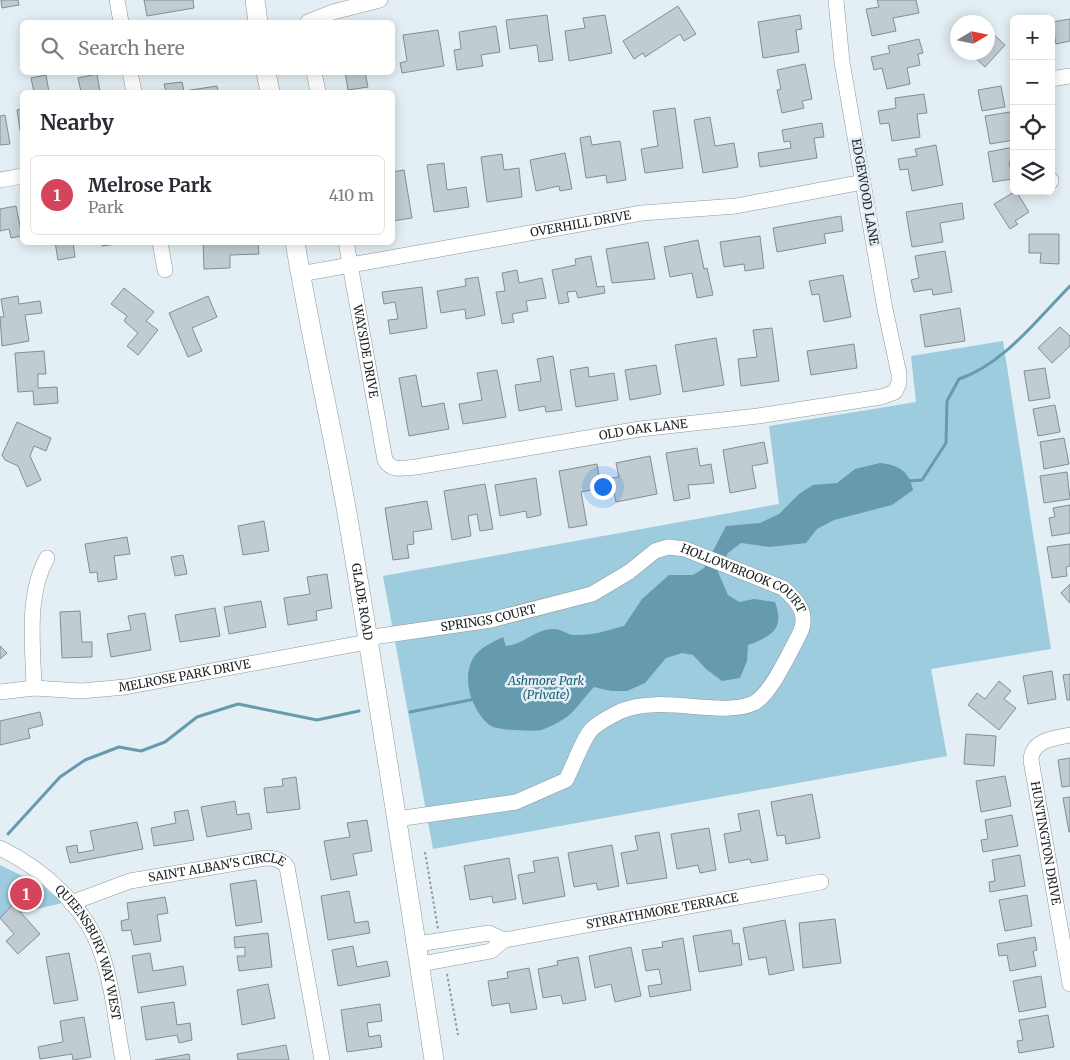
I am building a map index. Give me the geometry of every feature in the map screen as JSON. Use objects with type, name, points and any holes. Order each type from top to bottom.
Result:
[{"type":"main road","points":[[254,0],[258,20]]},
{"type":"main road","points":[[267,75],[270,90]]},
{"type":"main road","name":"GLADE ROAD","points":[[295,245],[344,495],[418,944],[434,1060]]},
{"type":"main road","name":"GLADE ROAD","points":[[421,964],[435,1008],[445,1060]]},
{"type":"street","points":[[118,0],[121,20]]},
{"type":"street","points":[[313,20],[333,12],[380,0]]},
{"type":"street","name":"EDGEWOOD LANE","points":[[836,0],[842,62],[900,383]]},
{"type":"street","points":[[131,75],[134,90]]},
{"type":"street","points":[[315,75],[318,90]]},
{"type":"street","points":[[1055,78],[1070,76]]},
{"type":"street","points":[[0,180],[20,176]]},
{"type":"street","name":"OVERHILL DRIVE","points":[[300,274],[642,213],[736,206],[863,182]]},
{"type":"street","points":[[161,245],[165,270]]},
{"type":"street","name":"WAYSIDE DRIVE","points":[[346,245],[385,460]]},
{"type":"street","name":"OLD OAK LANE","points":[[385,460],[394,469],[416,467],[640,429],[758,416],[881,397],[895,392],[900,383]]},
{"type":"street","name":"HOLLOWBROOK COURT","points":[[397,819],[516,802],[566,780],[591,730],[622,710],[658,704],[732,707],[755,703],[774,682],[803,627],[802,611],[796,598],[782,588],[686,549],[668,547],[655,551],[629,572],[606,586]]},
{"type":"street","points":[[34,688],[33,611],[37,580],[47,558]]},
{"type":"street","name":"SPRINGS COURT","points":[[367,640],[491,620],[592,594],[606,586]]},
{"type":"street","name":"MELROSE PARK DRIVE","points":[[0,692],[34,688],[81,691],[125,687],[367,640]]},
{"type":"street","name":"HUNTINGTON DRIVE","points":[[1070,735],[1040,744],[1034,748],[1031,760],[1063,903],[1070,984]]},
{"type":"street","name":"QUEENSBURY WAY WEST","points":[[0,848],[36,869],[72,903],[92,932],[106,969],[122,1060]]},
{"type":"street","name":"SAINT ALBAN'S CIRCLE","points":[[72,903],[97,891],[130,881],[264,858],[274,858],[284,863],[287,867],[322,1060]]},
{"type":"street","name":"STRRATHMORE TERRACE","points":[[421,964],[491,951],[504,940],[821,882]]},
{"type":"street","name":"STRRATHMORE TERRACE","points":[[418,944],[489,933],[504,940]]},
{"type":"green space","name":"Ashmore Park (Private)","points":[[1003,341],[1051,649],[931,669],[947,756],[433,849],[383,576],[779,504],[769,426],[916,402],[911,356]]},
{"type":"green space","points":[[0,865],[43,886],[62,903],[0,918]]},
{"type":"shaded area","points":[[880,463],[893,465],[902,470],[909,478],[913,490],[892,505],[834,520],[817,529],[806,543],[770,547],[741,543],[728,553],[718,572],[728,595],[739,602],[754,599],[775,602],[778,611],[777,625],[770,635],[748,645],[747,661],[740,678],[722,681],[706,669],[693,655],[682,653],[666,658],[645,683],[627,691],[611,691],[594,687],[575,710],[541,730],[500,729],[491,726],[477,711],[469,690],[469,669],[479,651],[488,645],[503,637],[506,646],[512,645],[551,629],[560,630],[571,635],[588,635],[624,626],[642,599],[669,575],[693,575],[704,568],[726,526],[760,523],[779,514],[799,494],[813,485],[837,483],[855,469]]},
{"type":"building","points":[[1,0],[18,0],[19,5],[2,8]]},
{"type":"building","points":[[144,0],[193,0],[194,8],[147,16]]},
{"type":"building","points":[[877,0],[916,0],[919,13],[893,18],[896,31],[872,36],[866,9],[879,7]]},
{"type":"building","points":[[678,6],[696,34],[684,41],[680,34],[645,57],[643,53],[634,59],[623,41]]},
{"type":"building","points":[[547,15],[553,60],[539,62],[537,45],[510,49],[506,20]]},
{"type":"building","points":[[605,15],[612,53],[569,61],[565,31],[585,28],[583,18]]},
{"type":"building","points":[[800,15],[802,29],[796,30],[799,52],[763,58],[758,22]]},
{"type":"building","points":[[1070,19],[1070,41],[1056,44],[1055,22]]},
{"type":"building","points":[[496,26],[500,52],[481,55],[483,66],[457,70],[454,50],[461,49],[459,32]]},
{"type":"building","points":[[438,30],[444,66],[402,73],[400,63],[407,61],[403,35]]},
{"type":"building","points":[[995,36],[1005,45],[995,56]]},
{"type":"building","points":[[919,39],[923,53],[918,54],[920,65],[907,68],[910,84],[887,89],[882,68],[874,70],[871,57],[890,53],[888,46]]},
{"type":"building","points":[[977,60],[991,60],[985,67]]},
{"type":"building","points":[[805,64],[812,99],[802,101],[804,108],[782,113],[777,90],[781,89],[777,70]]},
{"type":"building","points":[[46,75],[49,90],[34,90],[31,78]]},
{"type":"building","points":[[97,75],[100,90],[81,90],[78,78]]},
{"type":"building","points":[[346,75],[366,75],[368,87],[348,90]]},
{"type":"building","points":[[182,82],[184,90],[166,90],[164,84]]},
{"type":"building","points":[[217,86],[218,90],[191,90]]},
{"type":"building","points":[[1001,86],[1005,107],[982,111],[978,90]]},
{"type":"building","points":[[924,94],[927,113],[917,114],[920,137],[892,141],[889,123],[880,124],[878,111],[896,108],[895,98]]},
{"type":"building","points":[[675,108],[683,168],[645,173],[641,149],[658,146],[653,111]]},
{"type":"building","points":[[20,109],[20,129],[17,110]]},
{"type":"building","points":[[1010,112],[1010,141],[990,144],[985,116]]},
{"type":"building","points":[[5,115],[10,144],[0,145],[0,116]]},
{"type":"building","points":[[710,117],[715,146],[734,143],[738,167],[703,173],[694,120]]},
{"type":"building","points":[[822,123],[824,137],[814,138],[817,158],[760,167],[758,153],[791,148],[790,141],[784,142],[782,130]]},
{"type":"building","points":[[590,136],[592,145],[620,141],[626,180],[607,183],[606,175],[586,178],[580,138]]},
{"type":"building","points":[[936,145],[943,185],[912,191],[908,169],[900,170],[898,159],[917,156],[915,149]]},
{"type":"building","points":[[1010,148],[1010,179],[993,182],[988,152]]},
{"type":"building","points":[[565,153],[572,189],[560,191],[559,186],[536,191],[530,160]]},
{"type":"building","points":[[502,154],[504,170],[519,168],[522,197],[487,202],[481,157]]},
{"type":"building","points":[[444,163],[447,190],[466,187],[469,207],[434,212],[427,165]]},
{"type":"building","points":[[404,170],[412,218],[395,221],[395,172]]},
{"type":"building","points":[[1010,195],[1018,195],[1029,212],[1015,221],[1018,224],[1010,229],[994,204]]},
{"type":"building","points":[[962,203],[964,219],[940,223],[943,242],[912,247],[906,212]]},
{"type":"building","points":[[16,206],[20,236],[11,238],[9,229],[0,231],[0,209]]},
{"type":"building","points":[[841,216],[843,231],[824,234],[826,243],[777,252],[773,228]]},
{"type":"building","points":[[1029,234],[1059,234],[1059,264],[1040,263],[1041,253],[1029,253]]},
{"type":"building","points":[[760,236],[764,268],[745,271],[744,264],[724,267],[720,242]]},
{"type":"building","points":[[698,240],[704,269],[707,268],[713,295],[697,298],[692,273],[670,277],[664,247]]},
{"type":"building","points":[[648,242],[655,279],[612,283],[606,249]]},
{"type":"building","points":[[56,245],[73,245],[75,257],[58,260]]},
{"type":"building","points":[[203,245],[258,245],[259,254],[230,255],[230,268],[204,269]]},
{"type":"building","points":[[945,251],[952,292],[933,295],[932,289],[914,292],[911,280],[919,278],[915,256]]},
{"type":"building","points":[[591,256],[597,287],[604,286],[605,293],[578,298],[576,291],[567,292],[569,302],[559,304],[552,270],[576,265],[575,259]]},
{"type":"building","points":[[517,270],[519,283],[542,278],[546,298],[526,301],[528,311],[512,314],[514,322],[502,324],[496,292],[505,291],[502,273]]},
{"type":"building","points":[[843,275],[851,317],[824,322],[819,294],[812,295],[809,281]]},
{"type":"building","points":[[478,277],[485,315],[466,319],[465,309],[441,313],[437,291],[466,286],[465,279]]},
{"type":"building","points":[[422,287],[427,328],[390,334],[388,320],[398,319],[395,302],[384,304],[382,292]]},
{"type":"building","points":[[124,288],[154,312],[146,321],[158,330],[138,355],[127,346],[138,333],[124,321],[127,316],[111,304]]},
{"type":"building","points":[[18,296],[19,304],[40,301],[42,313],[25,315],[29,341],[2,346],[0,317],[4,317],[1,299]]},
{"type":"building","points":[[208,296],[217,317],[192,328],[202,351],[188,357],[169,313]]},
{"type":"building","points":[[960,308],[965,341],[925,347],[920,315]]},
{"type":"building","points":[[1060,327],[1070,336],[1070,346],[1052,363],[1038,348]]},
{"type":"building","points":[[772,328],[779,381],[741,386],[738,359],[757,357],[753,330]]},
{"type":"building","points":[[716,338],[724,385],[683,392],[675,345]]},
{"type":"building","points":[[854,344],[857,368],[811,375],[807,351]]},
{"type":"building","points":[[44,351],[46,374],[38,374],[38,388],[57,387],[58,403],[34,405],[33,391],[18,392],[15,353]]},
{"type":"building","points":[[553,356],[562,410],[546,412],[545,406],[519,411],[515,385],[541,381],[537,359]]},
{"type":"building","points":[[656,365],[661,394],[630,400],[625,370]]},
{"type":"building","points":[[588,367],[589,377],[614,373],[618,400],[576,407],[570,370]]},
{"type":"building","points":[[1045,368],[1050,398],[1029,401],[1024,371]]},
{"type":"building","points":[[497,370],[506,417],[463,424],[459,404],[482,400],[477,373]]},
{"type":"building","points":[[416,375],[422,407],[444,403],[449,429],[409,436],[399,378]]},
{"type":"building","points":[[1055,405],[1060,432],[1038,436],[1033,409]]},
{"type":"building","points":[[17,422],[51,438],[46,451],[34,446],[30,456],[41,480],[27,487],[18,466],[5,460],[2,455]]},
{"type":"building","points":[[1064,438],[1069,464],[1044,469],[1040,442]]},
{"type":"building","points":[[764,442],[768,463],[752,466],[756,488],[730,493],[723,450]]},
{"type":"building","points":[[697,448],[700,466],[711,464],[714,483],[688,485],[690,498],[674,501],[666,453]]},
{"type":"building","points":[[650,456],[657,494],[616,502],[611,478],[619,477],[616,463]]},
{"type":"building","points":[[597,464],[601,488],[581,492],[587,525],[569,528],[559,471]]},
{"type":"building","points":[[1067,472],[1070,499],[1044,503],[1040,476]]},
{"type":"building","points":[[536,478],[541,515],[527,518],[526,511],[500,516],[495,485]]},
{"type":"building","points":[[485,484],[493,529],[480,531],[477,514],[468,516],[471,536],[452,540],[444,491]]},
{"type":"building","points":[[427,501],[432,529],[413,532],[414,544],[407,545],[409,558],[393,560],[385,508]]},
{"type":"building","points":[[1070,505],[1070,533],[1052,536],[1049,518],[1055,517],[1053,508]]},
{"type":"building","points":[[264,521],[269,551],[243,555],[238,526]]},
{"type":"building","points":[[127,537],[130,554],[114,556],[117,579],[98,582],[97,572],[90,573],[85,544]]},
{"type":"building","points":[[1070,544],[1070,566],[1066,567],[1067,576],[1052,578],[1047,547]]},
{"type":"building","points":[[183,555],[187,574],[175,576],[171,557]]},
{"type":"building","points":[[327,574],[332,608],[316,611],[317,620],[288,625],[284,598],[310,594],[307,577]]},
{"type":"building","points":[[1070,584],[1070,603],[1061,593]]},
{"type":"building","points":[[261,601],[266,627],[229,634],[224,607]]},
{"type":"building","points":[[215,608],[220,636],[180,642],[175,615]]},
{"type":"building","points":[[80,611],[82,642],[92,642],[92,657],[62,658],[60,612]]},
{"type":"building","points":[[145,613],[151,650],[111,657],[107,634],[131,630],[128,616]]},
{"type":"building","points":[[0,646],[7,653],[0,659]]},
{"type":"building","points":[[1052,671],[1056,699],[1028,704],[1023,676]]},
{"type":"building","points":[[1070,674],[1070,700],[1067,700],[1063,675]]},
{"type":"building","points":[[999,681],[1011,691],[1004,699],[1016,708],[999,730],[968,705],[977,693],[985,699]]},
{"type":"building","points":[[40,712],[43,725],[28,729],[30,738],[0,745],[0,721]]},
{"type":"building","points":[[966,734],[996,736],[994,766],[964,764]]},
{"type":"building","points":[[1070,758],[1070,786],[1062,787],[1058,760]]},
{"type":"building","points":[[1005,776],[1011,806],[981,812],[976,781]]},
{"type":"building","points":[[296,777],[300,809],[267,813],[264,788],[283,786],[282,779]]},
{"type":"building","points":[[812,794],[820,838],[786,844],[785,835],[777,836],[771,802]]},
{"type":"building","points":[[1070,797],[1070,832],[1069,832],[1063,798]]},
{"type":"building","points":[[235,801],[237,815],[249,813],[252,829],[207,837],[201,807]]},
{"type":"building","points":[[188,810],[194,840],[154,846],[151,828],[176,823],[174,812]]},
{"type":"building","points":[[759,810],[768,860],[751,863],[750,859],[729,863],[724,834],[741,831],[738,814]]},
{"type":"building","points":[[1012,815],[1018,846],[983,852],[981,840],[988,839],[985,820]]},
{"type":"building","points":[[367,820],[372,851],[353,854],[357,875],[331,880],[324,841],[350,837],[347,823]]},
{"type":"building","points":[[137,822],[143,849],[70,863],[66,847],[77,845],[78,853],[94,850],[90,831]]},
{"type":"building","points":[[709,828],[716,870],[700,873],[698,865],[677,869],[671,834]]},
{"type":"building","points":[[659,832],[667,878],[627,884],[621,853],[638,850],[635,836]]},
{"type":"building","points":[[612,845],[619,886],[598,890],[596,883],[574,887],[568,853]]},
{"type":"building","points":[[1020,855],[1025,886],[990,892],[989,882],[995,881],[992,860]]},
{"type":"building","points":[[558,857],[565,896],[523,904],[518,875],[535,872],[533,861]]},
{"type":"building","points":[[509,858],[516,899],[493,903],[492,896],[470,900],[464,866]]},
{"type":"building","points":[[256,880],[262,922],[236,926],[230,884]]},
{"type":"building","points":[[349,891],[355,923],[368,921],[370,933],[328,940],[321,896]]},
{"type":"building","points":[[1027,895],[1032,926],[1005,931],[999,900]]},
{"type":"building","points":[[165,897],[168,913],[157,915],[161,941],[134,945],[131,930],[122,931],[121,921],[129,919],[127,903]]},
{"type":"building","points":[[13,904],[40,934],[18,954],[6,941],[14,934],[0,918]]},
{"type":"building","points":[[835,919],[841,963],[803,968],[799,923]]},
{"type":"building","points":[[785,920],[794,970],[769,975],[766,957],[749,960],[743,928]]},
{"type":"building","points":[[731,930],[733,944],[739,943],[742,965],[699,972],[693,936]]},
{"type":"building","points":[[268,933],[272,967],[239,971],[237,956],[245,956],[245,947],[235,948],[234,937]]},
{"type":"building","points":[[1035,937],[1037,950],[1033,951],[1036,966],[1010,971],[1007,955],[999,956],[997,944]]},
{"type":"building","points":[[683,938],[691,990],[650,997],[648,986],[662,984],[659,969],[646,971],[642,950],[663,947],[662,942]]},
{"type":"building","points":[[353,946],[357,967],[387,961],[390,976],[338,986],[332,950]]},
{"type":"building","points":[[631,947],[641,996],[615,1002],[611,984],[595,988],[589,956]]},
{"type":"building","points":[[69,953],[78,1000],[54,1004],[46,957]]},
{"type":"building","points":[[150,953],[153,971],[183,966],[186,985],[138,993],[132,956]]},
{"type":"building","points":[[578,957],[586,1000],[563,1004],[561,995],[543,998],[538,969],[558,965],[557,961]]},
{"type":"building","points":[[529,968],[537,1009],[511,1013],[509,1003],[492,1006],[488,981],[508,978],[507,972]]},
{"type":"building","points":[[1041,976],[1046,1007],[1019,1012],[1013,981]]},
{"type":"building","points":[[268,984],[275,1018],[242,1025],[237,990]]},
{"type":"building","points":[[174,1002],[177,1025],[190,1023],[192,1040],[179,1043],[177,1035],[146,1040],[141,1007]]},
{"type":"building","points":[[380,1004],[382,1021],[367,1023],[369,1037],[380,1035],[382,1047],[347,1052],[341,1010]]},
{"type":"building","points":[[1048,1015],[1054,1047],[1019,1053],[1017,1041],[1023,1040],[1019,1020]]},
{"type":"building","points":[[84,1017],[91,1057],[73,1060],[72,1054],[40,1059],[38,1047],[63,1042],[60,1021]]},
{"type":"building","points":[[286,1045],[289,1060],[238,1060],[237,1054]]},
{"type":"building","points":[[189,1054],[190,1060],[155,1060]]},
{"type":"waterway","points":[[908,481],[922,480],[946,443],[947,401],[959,379],[991,363],[1005,352],[1070,286]]},
{"type":"waterway","points":[[410,712],[475,699]]},
{"type":"waterway","points":[[8,834],[60,777],[85,760],[119,747],[141,751],[165,742],[197,717],[238,704],[317,720],[359,711]]},
{"type":"place","name":"Melrose Park","points":[[26,894]]}]
